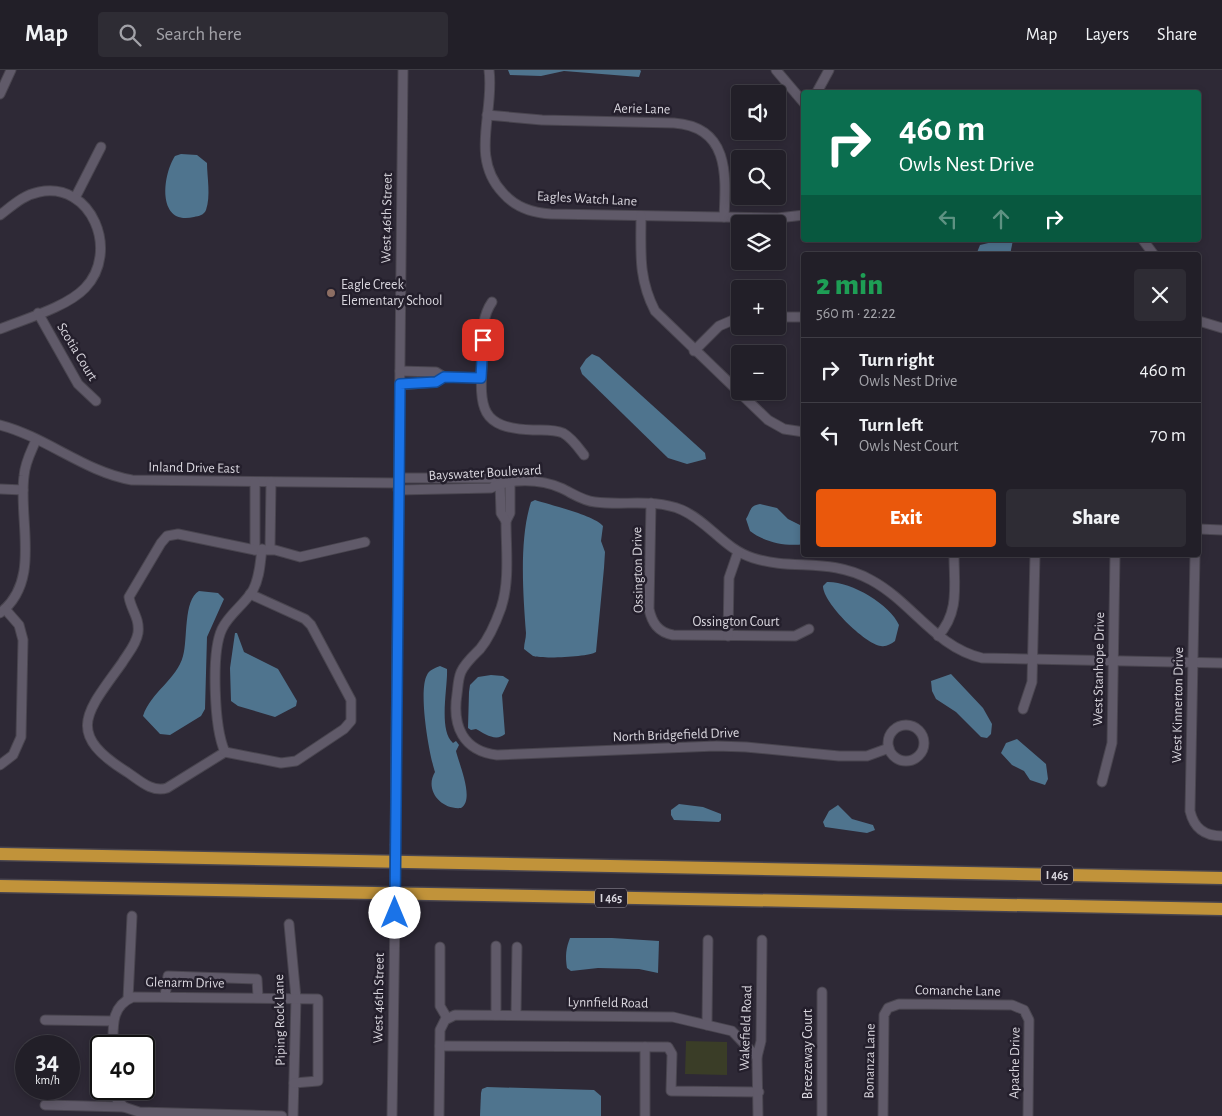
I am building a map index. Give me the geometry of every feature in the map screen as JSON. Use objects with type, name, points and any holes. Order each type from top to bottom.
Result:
[{"type":"highway","name":"I 465","points":[[0,854],[1222,878]]},
{"type":"highway","name":"I 465","points":[[0,886],[1222,909]]},
{"type":"street","points":[[0,94],[11,70]]},
{"type":"street","name":"West 46th Street","points":[[392,1116],[403,70]]},
{"type":"street","name":"Eagles Watch Lane","points":[[490,70],[484,151],[489,172],[500,191],[517,205],[533,212],[551,214],[778,218],[801,215]]},
{"type":"street","points":[[776,70],[801,99]]},
{"type":"street","points":[[818,90],[829,70]]},
{"type":"street","name":"Aerie Lane","points":[[487,115],[542,120],[674,123],[694,127],[709,137],[723,158],[725,172],[724,217]]},
{"type":"street","points":[[75,198],[101,147]]},
{"type":"street","points":[[0,215],[22,198],[37,192],[55,191],[75,198],[88,209],[98,227],[101,241],[97,269],[88,284],[78,294],[0,329]]},
{"type":"street","points":[[641,216],[641,268],[647,296],[660,317],[768,420],[784,429],[801,432]]},
{"type":"street","points":[[492,302],[483,322],[482,402],[493,420],[508,428],[562,433],[570,438],[584,455]]},
{"type":"street","name":"Scotia Court","points":[[38,313],[78,384],[96,401]]},
{"type":"street","points":[[786,317],[801,317]]},
{"type":"street","points":[[694,351],[719,326],[731,321]]},
{"type":"street","points":[[1201,322],[1222,328]]},
{"type":"street","points":[[400,372],[436,372],[444,377],[481,378]]},
{"type":"street","points":[[400,384],[436,382],[444,377]]},
{"type":"street","name":"Inland Drive East","points":[[0,425],[104,472],[125,479],[146,481],[398,484]]},
{"type":"street","points":[[0,765],[13,755],[21,737],[23,640],[19,625],[3,611],[17,595],[24,578],[26,460],[36,440]]},
{"type":"street","points":[[255,482],[262,549]]},
{"type":"street","points":[[225,752],[219,735],[216,717],[217,644],[227,621],[250,594],[258,575],[271,482]]},
{"type":"street","points":[[500,483],[501,513],[506,520],[510,513],[510,482]]},
{"type":"street","name":"Bayswater Boulevard","points":[[398,484],[491,488],[500,483],[510,482],[550,484],[595,502],[651,503],[673,506],[687,512],[738,552],[770,562],[822,565],[856,573],[884,588],[938,636],[958,650],[975,656],[1033,660],[1222,663]]},
{"type":"street","points":[[0,489],[24,490]]},
{"type":"street","name":"Ossington Drive","points":[[651,503],[650,609],[652,620],[662,632]]},
{"type":"street","name":"North Bridgefield Drive","points":[[506,520],[505,583],[501,607],[487,638],[464,666],[459,678],[455,718],[458,729],[466,740],[478,749],[497,755],[716,746],[867,756],[888,748]]},
{"type":"street","points":[[1201,529],[1222,530]]},
{"type":"street","points":[[250,594],[308,622],[352,700],[352,717],[344,729],[296,761],[281,763],[225,752],[168,788],[155,789],[100,754],[89,734],[88,718],[93,702],[134,646],[138,625],[129,597],[162,541],[172,534],[178,534],[300,557],[365,542]]},
{"type":"street","points":[[728,636],[729,578],[738,552]]},
{"type":"street","points":[[822,565],[823,557]]},
{"type":"street","points":[[938,636],[950,622],[954,609],[954,557]]},
{"type":"street","points":[[1023,708],[1032,682],[1035,557]]},
{"type":"street","name":"West Stanhope Drive","points":[[1102,782],[1112,743],[1115,557]]},
{"type":"street","name":"West Kinnerton Drive","points":[[1195,557],[1190,814],[1202,832],[1222,836]]},
{"type":"street","name":"Ossington Court","points":[[662,632],[673,635],[795,636],[809,629]]},
{"type":"street","points":[[902,726],[918,730],[923,740],[921,752],[913,760],[907,761],[896,758],[888,748],[889,737],[892,732],[902,726]]},
{"type":"street","points":[[128,999],[132,916]]},
{"type":"street","name":"Piping Rock Lane","points":[[289,924],[296,998],[294,1116]]},
{"type":"street","points":[[707,1025],[708,940]]},
{"type":"street","name":"Wakefield Road","points":[[758,1116],[757,1057],[761,1041],[762,940]]},
{"type":"street","points":[[496,946],[496,1015]]},
{"type":"street","points":[[439,1116],[440,1030],[447,1018],[440,1006],[440,947]]},
{"type":"street","points":[[516,947],[516,1015]]},
{"type":"street","points":[[165,996],[168,976],[257,979],[258,998]]},
{"type":"street","name":"Breezeway Court","points":[[822,992],[822,1116]]},
{"type":"street","name":"Glenarm Drive","points":[[113,1021],[117,1010],[128,999],[140,996],[318,999],[318,1081],[294,1083]]},
{"type":"street","name":"Comanche Lane","points":[[888,1008],[899,1004],[1012,1006],[1026,1012]]},
{"type":"street","name":"Bonanza Lane","points":[[883,1116],[884,1018],[888,1008]]},
{"type":"street","name":"Apache Drive","points":[[1026,1012],[1029,1020],[1028,1116]]},
{"type":"street","name":"Lynnfield Road","points":[[447,1018],[456,1014],[672,1017],[733,1031],[757,1057]]},
{"type":"street","points":[[45,1020],[113,1021],[113,1035]]},
{"type":"street","points":[[440,1046],[668,1047],[671,1049],[672,1092],[758,1092]]},
{"type":"street","points":[[645,1116],[646,1047]]},
{"type":"street","points":[[118,1100],[124,1106],[139,1112],[282,1116]]},
{"type":"street","points":[[44,1105],[124,1106]]},
{"type":"green space","points":[[686,1041],[727,1042],[727,1075],[685,1074]]},
{"type":"water","points":[[508,70],[641,71],[639,77],[564,71],[541,76],[510,75]]},
{"type":"water","points":[[181,154],[197,155],[207,163],[209,193],[206,210],[201,215],[194,217],[182,218],[174,214],[168,207],[166,197],[167,175],[175,156]]},
{"type":"water","points":[[993,242],[1013,242],[1011,252],[977,252],[980,245]]},
{"type":"water","points":[[592,354],[599,357],[705,453],[706,459],[687,464],[668,458],[582,374],[580,368]]},
{"type":"water","points":[[535,500],[581,514],[603,526],[601,541],[605,552],[604,568],[596,652],[592,654],[566,657],[538,657],[533,656],[524,649],[526,633],[523,549],[527,517],[531,502]]},
{"type":"water","points":[[760,504],[777,508],[788,519],[801,526],[801,544],[776,543],[750,531],[746,519],[752,508]]},
{"type":"water","points":[[827,582],[847,585],[868,595],[887,609],[899,625],[895,641],[887,646],[881,646],[874,644],[856,631],[830,602],[823,586]]},
{"type":"water","points":[[199,591],[218,593],[224,599],[207,637],[205,709],[201,716],[170,735],[160,734],[143,716],[147,707],[180,664],[183,656],[190,603]]},
{"type":"water","points":[[235,633],[237,633],[244,652],[278,669],[297,701],[296,706],[275,717],[238,706],[231,701],[230,668]]},
{"type":"water","points":[[440,666],[447,669],[446,728],[448,737],[453,743],[456,741],[459,745],[456,751],[466,790],[467,798],[461,808],[447,806],[441,802],[436,798],[432,786],[435,772],[427,738],[424,694],[428,673]]},
{"type":"water","points":[[951,674],[983,708],[992,724],[991,734],[987,738],[981,737],[956,712],[936,699],[932,691],[931,681]]},
{"type":"water","points":[[503,676],[509,680],[502,695],[505,734],[498,737],[468,728],[470,685],[478,677]]},
{"type":"water","points":[[1017,739],[1046,764],[1048,779],[1045,785],[1030,780],[1024,771],[1012,765],[1001,753],[1006,743]]},
{"type":"water","points":[[679,804],[703,807],[721,814],[721,820],[719,822],[674,820],[671,810]]},
{"type":"water","points":[[838,805],[852,819],[873,825],[875,830],[867,833],[825,827],[823,822],[829,811]]},
{"type":"water","points":[[570,938],[659,941],[658,973],[639,969],[598,968],[571,971],[567,968],[566,960]]},
{"type":"water","points":[[487,1087],[594,1090],[601,1096],[601,1116],[480,1116],[481,1093],[482,1089]]},
{"type":"place","name":"Eagle Creek Elementary School","points":[[331,293]]},
{"type":"route","points":[[395,913],[400,384],[436,382],[444,377],[481,378],[483,340]]}]
